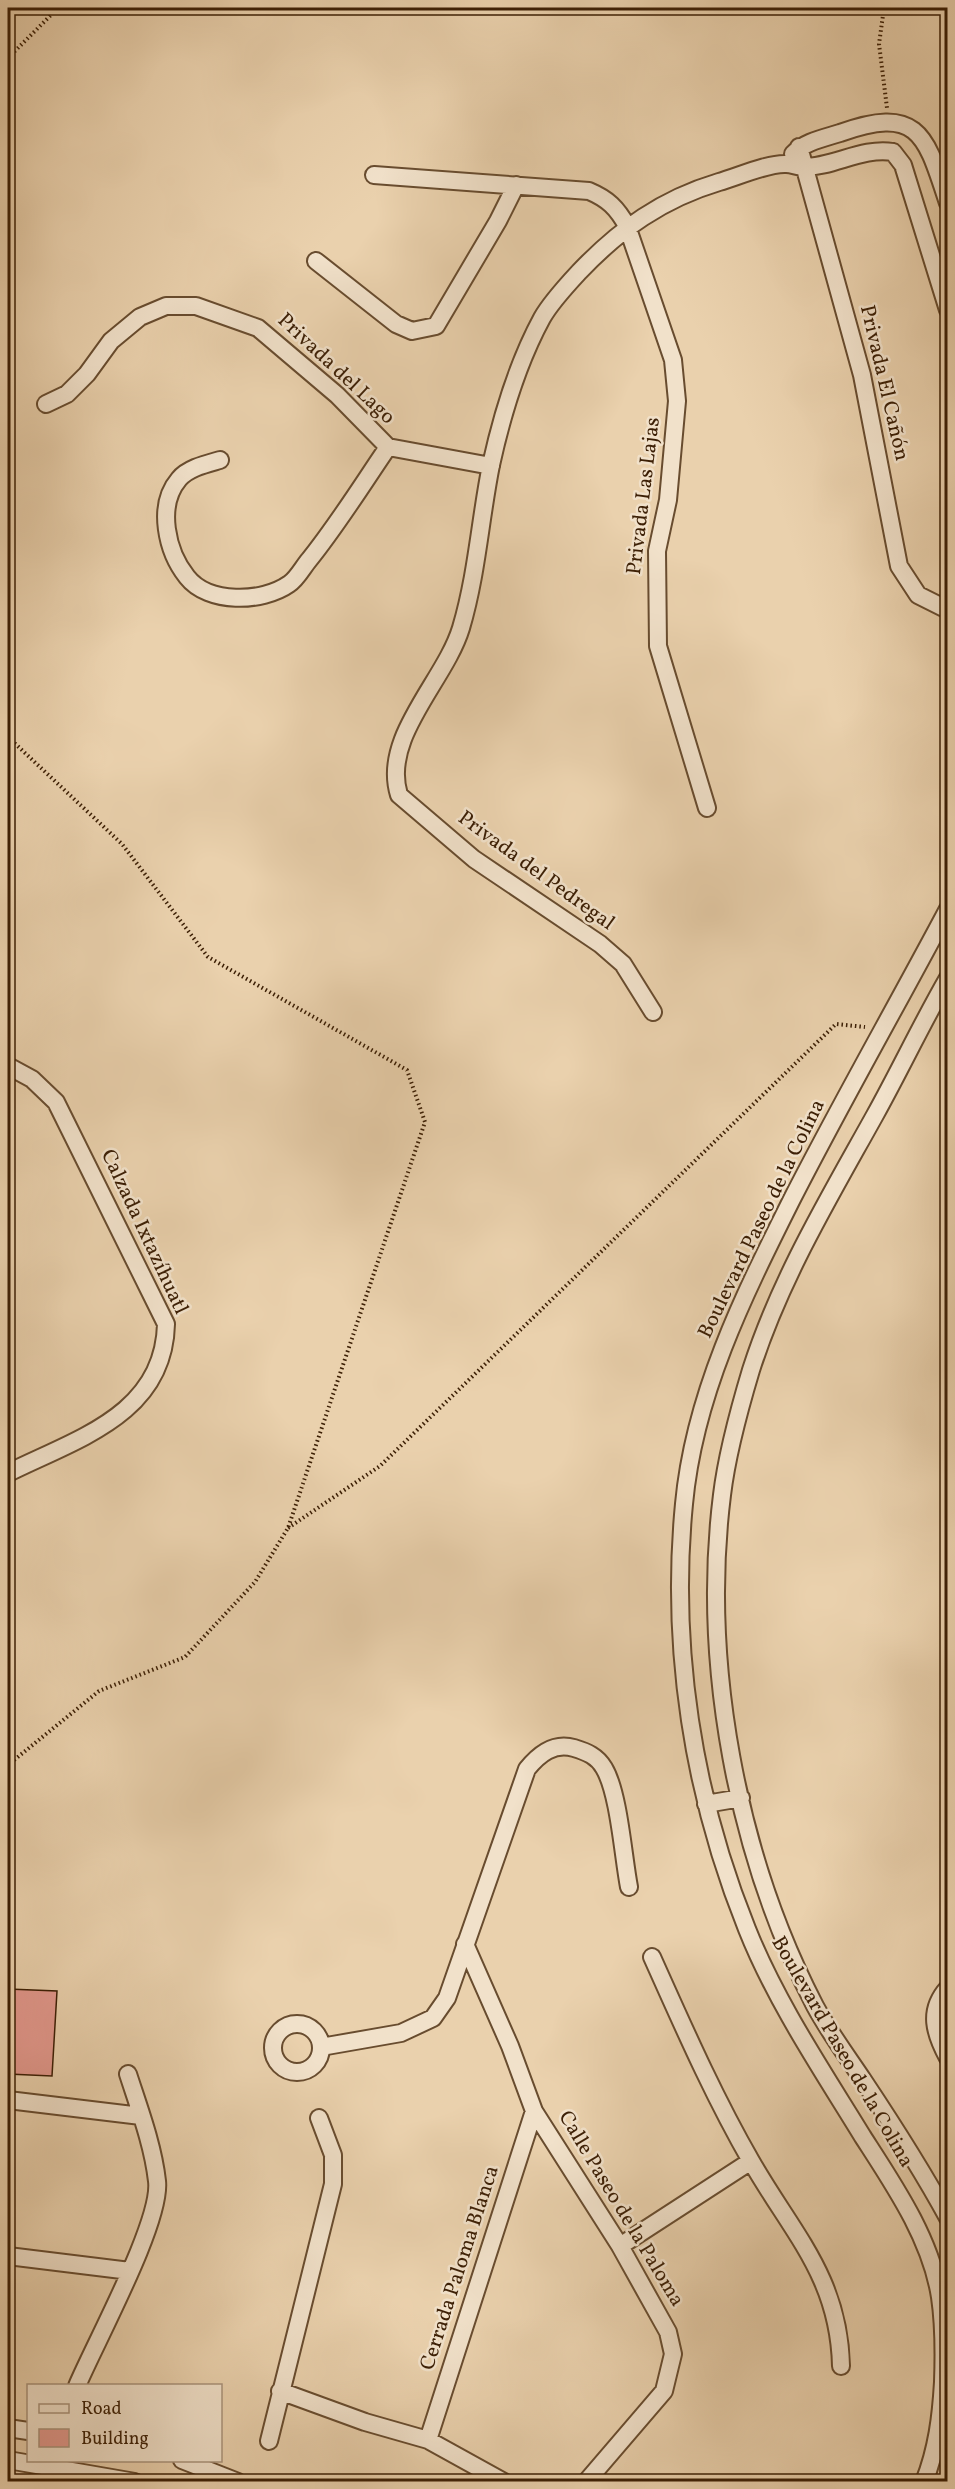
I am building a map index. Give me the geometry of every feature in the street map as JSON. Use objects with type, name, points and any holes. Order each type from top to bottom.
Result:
[{"type":"street","points":[[897,124],[893,152],[903,165],[948,310]]},
{"type":"street","points":[[893,152],[870,151],[803,167],[785,163],[799,147],[849,129],[897,124],[919,134],[931,150],[948,203]]},
{"type":"street","name":"Privada El Cañón","points":[[799,147],[862,375],[899,566],[918,595],[948,610]]},
{"type":"street","name":"Privada del Pedregal","points":[[653,1012],[623,964],[600,944],[474,859],[399,795],[394,779],[396,759],[405,734],[457,640],[470,596],[491,466],[511,389],[526,350],[543,316],[567,284],[627,226],[650,211],[693,190],[785,163]]},
{"type":"street","name":"Privada Las Lajas","points":[[374,175],[589,191],[604,198],[615,207],[627,226],[673,360],[677,401],[668,500],[657,551],[658,646],[707,808]]},
{"type":"street","points":[[316,261],[396,324],[412,331],[436,326],[498,221],[516,185]]},
{"type":"street","name":"Privada del Lago","points":[[46,404],[67,394],[87,374],[111,341],[140,317],[166,306],[196,306],[258,327],[337,395],[388,447],[491,466]]},
{"type":"street","points":[[220,460],[194,468],[179,479],[166,504],[167,534],[174,555],[188,579],[214,594],[255,599],[290,584],[322,543],[388,447]]},
{"type":"street","name":"Boulevard Paseo de la Colina","points":[[924,2481],[941,2427],[946,2360],[940,2296],[927,2250],[886,2173],[791,2016],[748,1932],[706,1804],[697,1767],[682,1659],[680,1558],[684,1500],[694,1449],[706,1395],[727,1335],[807,1170],[948,909]]},
{"type":"street","name":"Boulevard Paseo de la Colina","points":[[948,978],[830,1194],[787,1280],[752,1369],[730,1447],[718,1532],[719,1668],[729,1744],[741,1798],[766,1886],[816,2008],[913,2157],[948,2218]]},
{"type":"street","name":"Calzada Ixtazíhuatl","points":[[8,1066],[32,1079],[56,1102],[166,1324],[165,1343],[158,1364],[136,1402],[116,1419],[8,1473]]},
{"type":"street","points":[[321,2047],[401,2033],[433,2018],[447,1998],[527,1769],[540,1753],[565,1745],[591,1753],[604,1767],[611,1786],[628,1887]]},
{"type":"street","points":[[706,1804],[741,1798]]},
{"type":"street","name":"Calle Paseo de la Paloma","points":[[465,1944],[510,2046],[534,2111],[620,2246],[668,2332],[673,2354],[664,2391],[586,2481]]},
{"type":"street","points":[[652,1957],[692,2047],[751,2162],[814,2260],[836,2320],[841,2366]]},
{"type":"street","points":[[948,1988],[935,2011],[934,2022],[936,2035],[948,2058]]},
{"type":"street","points":[[77,2384],[130,2271],[154,2207],[157,2182],[128,2074]]},
{"type":"street","points":[[8,2100],[141,2116]]},
{"type":"street","name":"Cerrada Paloma Blanca","points":[[429,2440],[534,2111]]},
{"type":"street","points":[[268,2440],[333,2184],[333,2155],[319,2118]]},
{"type":"street","points":[[620,2246],[751,2162]]},
{"type":"street","points":[[8,2256],[130,2271]]},
{"type":"street","points":[[280,2391],[365,2421],[429,2440],[504,2481]]},
{"type":"street","points":[[8,2428],[27,2431]]},
{"type":"street","points":[[8,2460],[27,2462]]},
{"type":"street","points":[[187,2462],[238,2481]]},
{"type":"street","points":[[46,2463],[135,2481]]},
{"type":"path","points":[[8,58],[58,8]]},
{"type":"path","points":[[884,8],[879,44],[897,124]]},
{"type":"path","points":[[8,736],[122,844],[208,957],[407,1070],[425,1122],[288,1528],[255,1582],[185,1658],[99,1691],[8,1765]]},
{"type":"path","points":[[288,1528],[380,1466],[836,1024],[883,1029]]},
{"type":"building","points":[[8,1989],[57,1991],[52,2076],[8,2074]]}]
